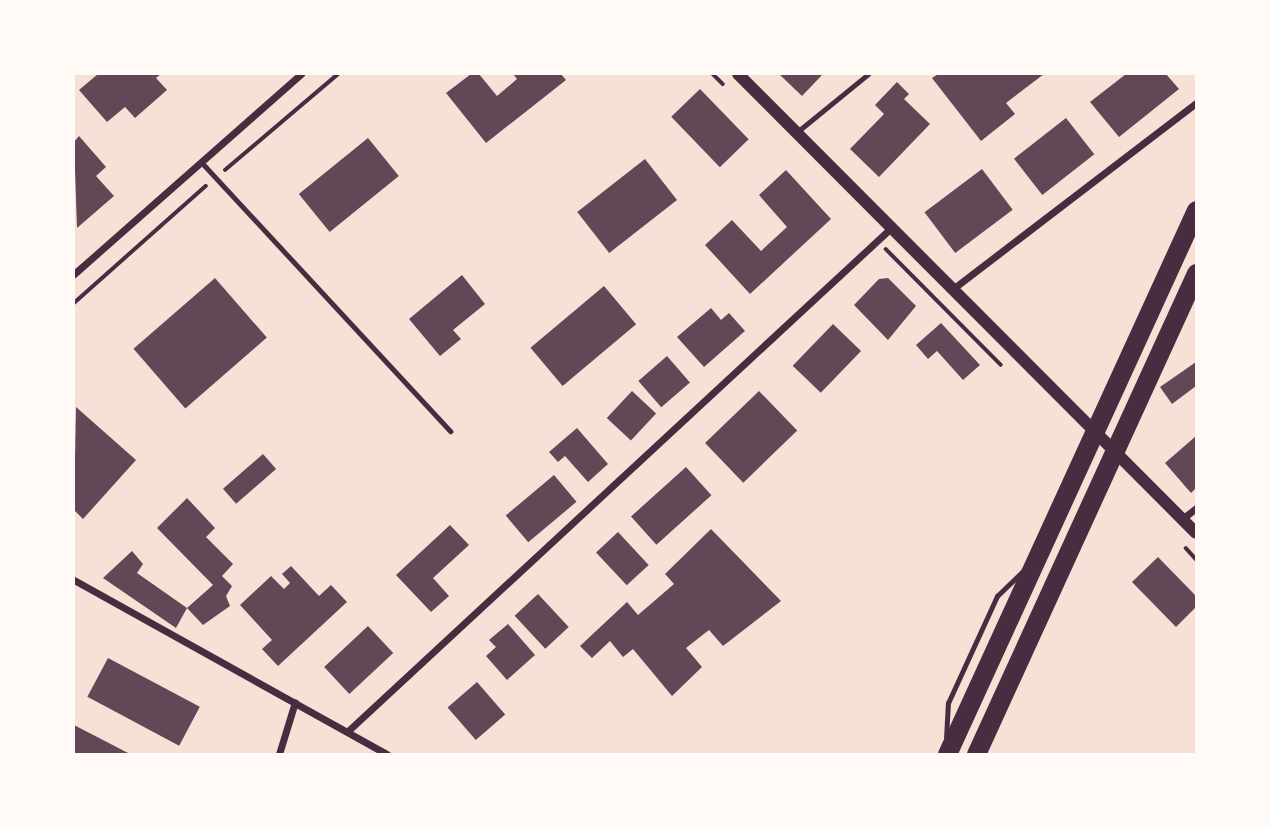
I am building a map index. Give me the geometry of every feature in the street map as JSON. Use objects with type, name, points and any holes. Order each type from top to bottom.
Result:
[{"type":"highway","points":[[948,754],[1072,491],[1196,210]]},
{"type":"highway","points":[[976,754],[1092,507],[1196,273]]},
{"type":"street","points":[[74,274],[301,74]]},
{"type":"street","points":[[738,74],[1196,533]]},
{"type":"street","points":[[954,288],[1196,103]]},
{"type":"street","points":[[349,730],[892,226]]},
{"type":"street","points":[[1182,519],[1196,508]]},
{"type":"street","points":[[74,580],[349,730],[387,754]]},
{"type":"street","points":[[279,754],[295,702]]},
{"type":"lane","points":[[797,132],[868,74]]},
{"type":"lane","points":[[201,162],[450,431]]},
{"type":"building","points":[[98,74],[161,74],[156,78],[167,90],[135,118],[125,107],[107,122],[79,90]]},
{"type":"building","points":[[471,74],[479,74],[497,96],[517,79],[513,74],[561,74],[566,80],[486,143],[446,93]]},
{"type":"building","points":[[779,74],[823,74],[802,96]]},
{"type":"building","points":[[938,74],[1044,74],[1006,103],[1015,114],[981,141],[932,78]]},
{"type":"building","points":[[1126,74],[1166,74],[1179,89],[1119,137],[1090,102]]},
{"type":"building","points":[[897,82],[909,94],[904,99],[930,124],[879,177],[850,149],[884,114],[875,105]]},
{"type":"building","points":[[700,89],[749,139],[720,167],[671,117]]},
{"type":"building","points":[[1066,118],[1094,154],[1042,195],[1014,159]]},
{"type":"building","points":[[79,136],[106,167],[96,176],[114,196],[77,228],[74,142]]},
{"type":"building","points":[[368,138],[399,176],[330,232],[299,194]]},
{"type":"building","points":[[645,159],[677,200],[609,253],[577,212]]},
{"type":"building","points":[[982,169],[1013,210],[955,253],[924,212]]},
{"type":"building","points":[[786,170],[831,219],[750,294],[705,245],[732,220],[761,251],[787,227],[759,195]]},
{"type":"building","points":[[462,275],[485,304],[453,330],[461,339],[440,356],[409,319]]},
{"type":"building","points":[[215,278],[267,338],[185,408],[133,349]]},
{"type":"building","points":[[888,278],[916,306],[888,340],[854,305],[879,279]]},
{"type":"building","points":[[604,286],[636,324],[563,386],[530,348]]},
{"type":"building","points":[[711,308],[721,320],[729,313],[745,331],[704,367],[677,337]]},
{"type":"building","points":[[941,323],[980,365],[963,380],[937,351],[928,359],[916,345]]},
{"type":"building","points":[[833,324],[861,351],[821,393],[793,366]]},
{"type":"building","points":[[667,356],[690,382],[661,407],[638,381]]},
{"type":"building","points":[[1196,362],[1196,386],[1172,404],[1160,387]]},
{"type":"building","points":[[632,391],[656,414],[631,441],[607,418]]},
{"type":"building","points":[[759,391],[797,431],[743,483],[705,443]]},
{"type":"building","points":[[76,407],[136,460],[83,519],[74,510]]},
{"type":"building","points":[[577,428],[608,464],[588,482],[565,456],[558,462],[549,452]]},
{"type":"building","points":[[1196,436],[1196,488],[1191,493],[1165,463]]},
{"type":"building","points":[[263,454],[276,469],[236,504],[223,489]]},
{"type":"building","points":[[686,467],[711,495],[656,545],[631,517]]},
{"type":"building","points":[[554,475],[576,502],[528,542],[506,515]]},
{"type":"building","points":[[187,498],[215,528],[206,537],[233,564],[222,576],[232,586],[226,596],[230,606],[203,625],[187,608],[213,585],[157,528]]},
{"type":"building","points":[[450,525],[469,545],[433,578],[449,596],[431,612],[396,575]]},
{"type":"building","points":[[711,529],[781,601],[723,646],[709,630],[686,648],[702,667],[672,696],[633,649],[623,657],[610,641],[592,658],[580,646],[627,602],[638,615],[674,584],[665,574]]},
{"type":"building","points":[[618,532],[649,565],[627,585],[596,552]]},
{"type":"building","points":[[132,551],[143,564],[137,573],[187,608],[176,628],[103,578]]},
{"type":"building","points":[[1158,557],[1196,596],[1196,607],[1176,627],[1132,582]]},
{"type":"building","points":[[291,566],[319,596],[331,585],[347,602],[278,666],[262,649],[272,640],[240,605],[271,576],[284,589],[290,583],[282,574]]},
{"type":"building","points":[[538,594],[569,627],[545,649],[515,616]]},
{"type":"building","points":[[508,624],[535,655],[507,680],[486,656],[496,647],[489,640]]},
{"type":"building","points":[[368,626],[393,653],[349,694],[324,667]]},
{"type":"building","points":[[108,658],[200,707],[179,746],[87,697]]},
{"type":"building","points":[[477,682],[505,714],[476,740],[448,708]]},
{"type":"building","points":[[74,725],[130,754],[74,754]]}]
